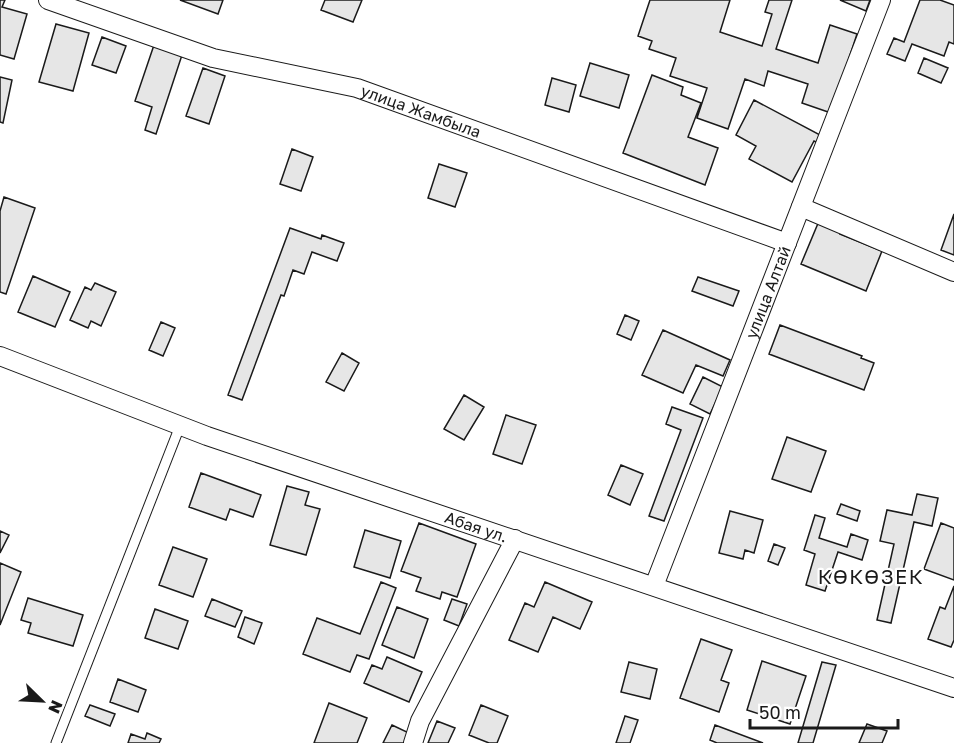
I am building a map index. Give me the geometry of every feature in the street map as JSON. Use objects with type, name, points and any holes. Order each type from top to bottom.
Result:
[{"type":"street","name":"улица Жамбыла","points":[[48,0],[213,58],[357,88],[787,243]]},
{"type":"street","name":"улица Алтай","points":[[654,586],[881,0]]},
{"type":"street","points":[[801,207],[954,272]]},
{"type":"street","name":"Абая ул.","points":[[0,356],[180,426],[954,688]]},
{"type":"street","points":[[413,743],[420,721],[514,539]]},
{"type":"lane","points":[[56,743],[180,426]]},
{"type":"building","points":[[0,0],[5,0],[2,7],[27,14],[14,59],[0,55]]},
{"type":"building","points":[[180,0],[223,0],[218,14]]},
{"type":"building","points":[[325,0],[362,0],[353,22],[321,10]]},
{"type":"building","points":[[650,0],[730,0],[720,32],[762,46],[772,14],[765,12],[769,0],[792,0],[776,49],[818,63],[830,25],[857,34],[831,113],[802,103],[808,84],[768,71],[764,86],[745,79],[728,129],[697,118],[707,88],[670,76],[676,58],[649,49],[652,41],[638,36]]},
{"type":"building","points":[[840,0],[870,0],[866,11]]},
{"type":"building","points":[[920,0],[940,0],[954,5],[954,44],[949,42],[944,56],[912,44],[905,61],[887,54],[894,38],[904,42]]},
{"type":"building","points":[[56,24],[89,33],[73,91],[39,82]]},
{"type":"building","points":[[102,37],[126,46],[116,73],[92,65]]},
{"type":"building","points":[[154,45],[182,55],[156,134],[145,130],[152,107],[135,101]]},
{"type":"building","points":[[924,58],[948,68],[941,83],[918,73]]},
{"type":"building","points":[[590,63],[629,75],[619,108],[580,96]]},
{"type":"building","points":[[203,68],[225,76],[209,124],[186,116]]},
{"type":"building","points":[[652,75],[683,87],[681,95],[701,103],[688,137],[718,148],[705,185],[623,153]]},
{"type":"building","points":[[0,77],[12,80],[3,123],[0,122]]},
{"type":"building","points":[[552,78],[576,85],[569,112],[545,105]]},
{"type":"building","points":[[754,100],[822,136],[818,143],[814,141],[792,182],[749,159],[756,146],[736,135]]},
{"type":"building","points":[[292,149],[313,157],[301,191],[280,184]]},
{"type":"building","points":[[439,164],[467,173],[455,207],[428,198]]},
{"type":"building","points":[[4,197],[35,208],[6,294],[0,292],[0,211]]},
{"type":"building","points":[[954,214],[954,255],[941,250]]},
{"type":"building","points":[[819,221],[842,230],[840,234],[882,251],[866,291],[801,264]]},
{"type":"building","points":[[290,228],[321,239],[322,235],[344,243],[337,261],[312,252],[304,274],[293,270],[284,296],[281,295],[242,400],[228,395]]},
{"type":"building","points":[[33,276],[70,292],[55,327],[18,312]]},
{"type":"building","points":[[698,277],[739,291],[733,306],[692,291]]},
{"type":"building","points":[[95,283],[116,292],[101,326],[91,321],[88,328],[70,320],[85,287],[91,290]]},
{"type":"building","points":[[625,315],[639,321],[631,340],[617,334]]},
{"type":"building","points":[[161,322],[175,328],[163,356],[149,350]]},
{"type":"building","points":[[780,325],[862,356],[861,358],[874,363],[864,390],[769,354]]},
{"type":"building","points":[[663,330],[730,360],[723,376],[696,365],[683,393],[642,375]]},
{"type":"building","points":[[342,353],[359,363],[344,391],[326,382]]},
{"type":"building","points":[[703,377],[723,387],[710,414],[690,404]]},
{"type":"building","points":[[464,395],[484,407],[464,440],[444,429]]},
{"type":"building","points":[[672,407],[703,418],[664,521],[649,516],[681,430],[666,424]]},
{"type":"building","points":[[506,415],[536,425],[522,464],[493,454]]},
{"type":"building","points":[[787,437],[826,451],[811,492],[772,479]]},
{"type":"building","points":[[621,465],[643,474],[630,505],[608,495]]},
{"type":"building","points":[[201,473],[261,495],[253,517],[230,509],[226,520],[189,507]]},
{"type":"building","points":[[287,486],[309,492],[305,505],[320,509],[306,555],[270,545]]},
{"type":"building","points":[[917,494],[938,498],[932,526],[914,522],[891,623],[877,620],[894,544],[880,541],[887,510],[912,515]]},
{"type":"building","points":[[841,504],[860,511],[857,521],[837,514]]},
{"type":"building","points":[[730,511],[763,520],[754,553],[745,550],[743,559],[719,553]]},
{"type":"building","points":[[815,515],[825,518],[819,538],[847,547],[851,534],[868,540],[862,560],[838,552],[825,591],[806,585],[815,554],[804,550]]},
{"type":"building","points":[[419,523],[476,544],[457,597],[442,592],[440,599],[416,591],[421,578],[401,571]]},
{"type":"building","points":[[941,523],[954,528],[954,580],[924,569]]},
{"type":"building","points":[[365,530],[401,541],[390,578],[354,567]]},
{"type":"building","points":[[0,531],[9,535],[0,553]]},
{"type":"building","points":[[774,544],[785,548],[778,565],[768,561]]},
{"type":"building","points":[[173,547],[207,559],[193,597],[159,585]]},
{"type":"building","points":[[0,563],[21,572],[0,625]]},
{"type":"building","points":[[381,582],[396,588],[369,659],[357,655],[350,672],[303,654],[317,618],[360,634]]},
{"type":"building","points":[[545,582],[592,602],[580,629],[553,617],[538,652],[509,640],[525,603],[534,607]]},
{"type":"building","points":[[954,586],[954,640],[951,647],[928,639],[940,607],[945,609]]},
{"type":"building","points":[[28,598],[83,615],[73,646],[28,633],[31,623],[21,620]]},
{"type":"building","points":[[212,599],[242,611],[235,627],[205,616]]},
{"type":"building","points":[[452,599],[467,604],[459,626],[444,620]]},
{"type":"building","points":[[397,607],[428,619],[414,658],[382,645]]},
{"type":"building","points":[[155,609],[188,621],[178,649],[145,638]]},
{"type":"building","points":[[245,617],[262,623],[254,644],[238,637]]},
{"type":"building","points":[[701,639],[732,650],[721,680],[729,683],[719,712],[680,698]]},
{"type":"building","points":[[387,657],[422,672],[409,702],[364,683],[372,665],[382,669]]},
{"type":"building","points":[[762,661],[806,676],[790,724],[747,710]]},
{"type":"building","points":[[629,662],[657,669],[650,699],[621,692]]},
{"type":"building","points":[[822,662],[836,665],[813,743],[798,743]]},
{"type":"building","points":[[118,679],[146,690],[138,712],[110,702]]},
{"type":"building","points":[[329,703],[367,718],[357,743],[314,743]]},
{"type":"building","points":[[90,705],[115,714],[110,726],[85,716]]},
{"type":"building","points":[[481,705],[508,716],[497,743],[489,743],[469,735]]},
{"type":"building","points":[[625,716],[638,720],[630,743],[616,743]]},
{"type":"building","points":[[437,721],[455,728],[448,743],[428,743]]},
{"type":"building","points":[[867,724],[887,731],[882,743],[859,743]]},
{"type":"building","points":[[392,725],[409,733],[404,743],[383,743]]},
{"type":"building","points":[[715,725],[763,743],[717,743],[710,740]]},
{"type":"building","points":[[147,733],[161,739],[159,743],[128,743],[131,734],[145,739]]},
{"type":"district","name":"КӨКӨЗЕК","points":[[871,577]]}]
